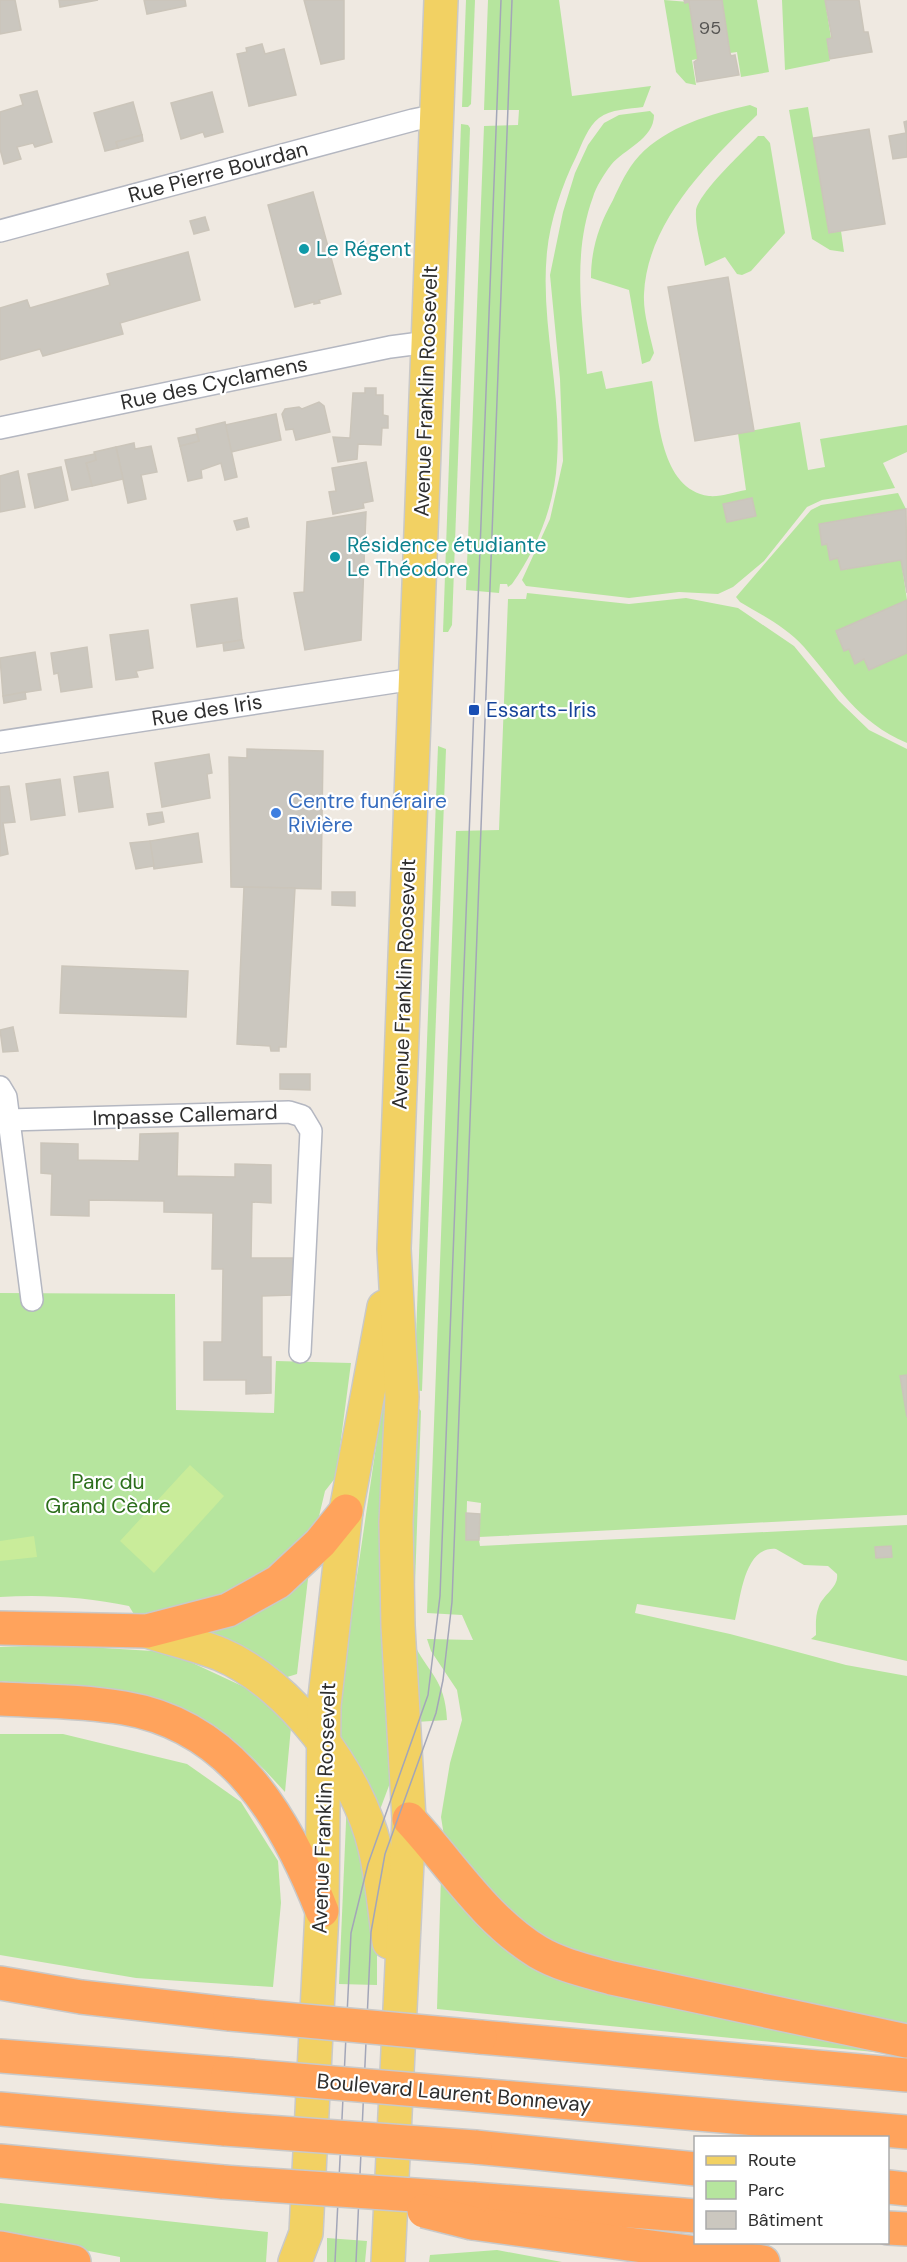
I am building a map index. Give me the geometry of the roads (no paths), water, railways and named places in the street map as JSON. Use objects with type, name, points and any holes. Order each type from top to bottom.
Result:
[{"type":"highway","points":[[0,1628],[147,1631],[228,1610],[278,1582],[320,1543],[346,1511]]},
{"type":"highway","points":[[0,1699],[124,1708],[164,1720],[198,1736],[247,1775],[278,1818],[306,1870],[322,1911]]},
{"type":"highway","points":[[410,1819],[506,1929],[539,1952],[572,1967],[612,1978],[907,2041]]},
{"type":"highway","points":[[0,1983],[81,1997],[230,2014],[907,2075]]},
{"type":"highway","points":[[0,2051],[36,2059]]},
{"type":"highway","name":"Boulevard Laurent Bonnevay","points":[[0,2056],[907,2132]]},
{"type":"highway","points":[[0,2109],[225,2129],[475,2147],[694,2169]]},
{"type":"highway","points":[[0,2161],[346,2191],[763,2262]]},
{"type":"highway","points":[[889,2187],[907,2189]]},
{"type":"highway","points":[[472,2211],[694,2216]]},
{"type":"highway","points":[[889,2228],[907,2229]]},
{"type":"highway","points":[[0,2248],[74,2262]]},
{"type":"main road","name":"Avenue Franklin Roosevelt","points":[[388,2262],[410,1819],[398,1626],[396,1522],[402,1397],[394,1249],[441,0]]},
{"type":"main road","name":"Avenue Franklin Roosevelt","points":[[303,2252],[322,1911],[322,1736],[346,1511],[394,1249]]},
{"type":"main road","points":[[147,1631],[222,1655],[268,1683],[322,1736],[345,1775],[375,1846],[400,2021]]},
{"type":"street","name":"Rue Pierre Bourdan","points":[[0,231],[401,123],[436,116]]},
{"type":"street","name":"Rue des Cyclamens","points":[[0,428],[396,346],[428,342]]},
{"type":"street","name":"Rue des Iris","points":[[0,742],[414,679]]},
{"type":"street","points":[[0,1087],[6,1097],[32,1300]]},
{"type":"street","name":"Impasse Callemard","points":[[9,1120],[290,1112],[302,1116],[311,1131],[300,1352]]},
{"type":"tram line","points":[[335,2262],[351,1933],[368,1864],[428,1695],[440,1596],[501,0]]},
{"type":"tram line","points":[[356,2262],[371,1932],[385,1854],[436,1713],[443,1680],[452,1602],[512,0]]},
{"type":"place","name":"Le Régent","points":[[304,249]]},
{"type":"place","name":"Résidence étudiante Le Théodore","points":[[335,557]]},
{"type":"place","name":"Essarts-Iris","points":[[474,710]]},
{"type":"place","name":"Centre funéraire Rivière","points":[[276,813]]},
{"type":"park label","name":"Parc du Grand Cèdre","points":[[108,1494]]}]
